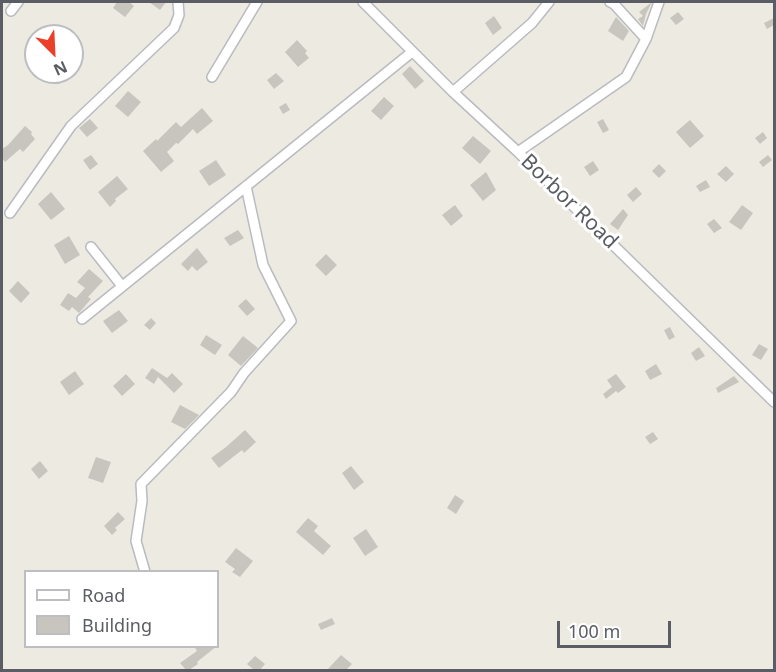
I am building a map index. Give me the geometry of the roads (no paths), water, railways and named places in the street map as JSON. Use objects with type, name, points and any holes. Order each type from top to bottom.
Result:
[{"type":"street","points":[[11,11],[18,2]]},
{"type":"street","points":[[10,213],[71,126],[174,28],[179,15],[178,2]]},
{"type":"street","points":[[212,77],[256,2]]},
{"type":"street","name":"Borbor Road","points":[[363,2],[774,402]]},
{"type":"street","points":[[453,92],[532,23],[549,2]]},
{"type":"street","points":[[610,2],[646,39]]},
{"type":"street","points":[[518,152],[626,77],[646,39],[659,2]]},
{"type":"street","points":[[82,319],[412,52]]},
{"type":"street","points":[[144,570],[136,541],[142,501],[141,484],[231,393],[243,373],[291,321],[262,265],[246,186]]},
{"type":"street","points":[[91,247],[122,286]]}]
